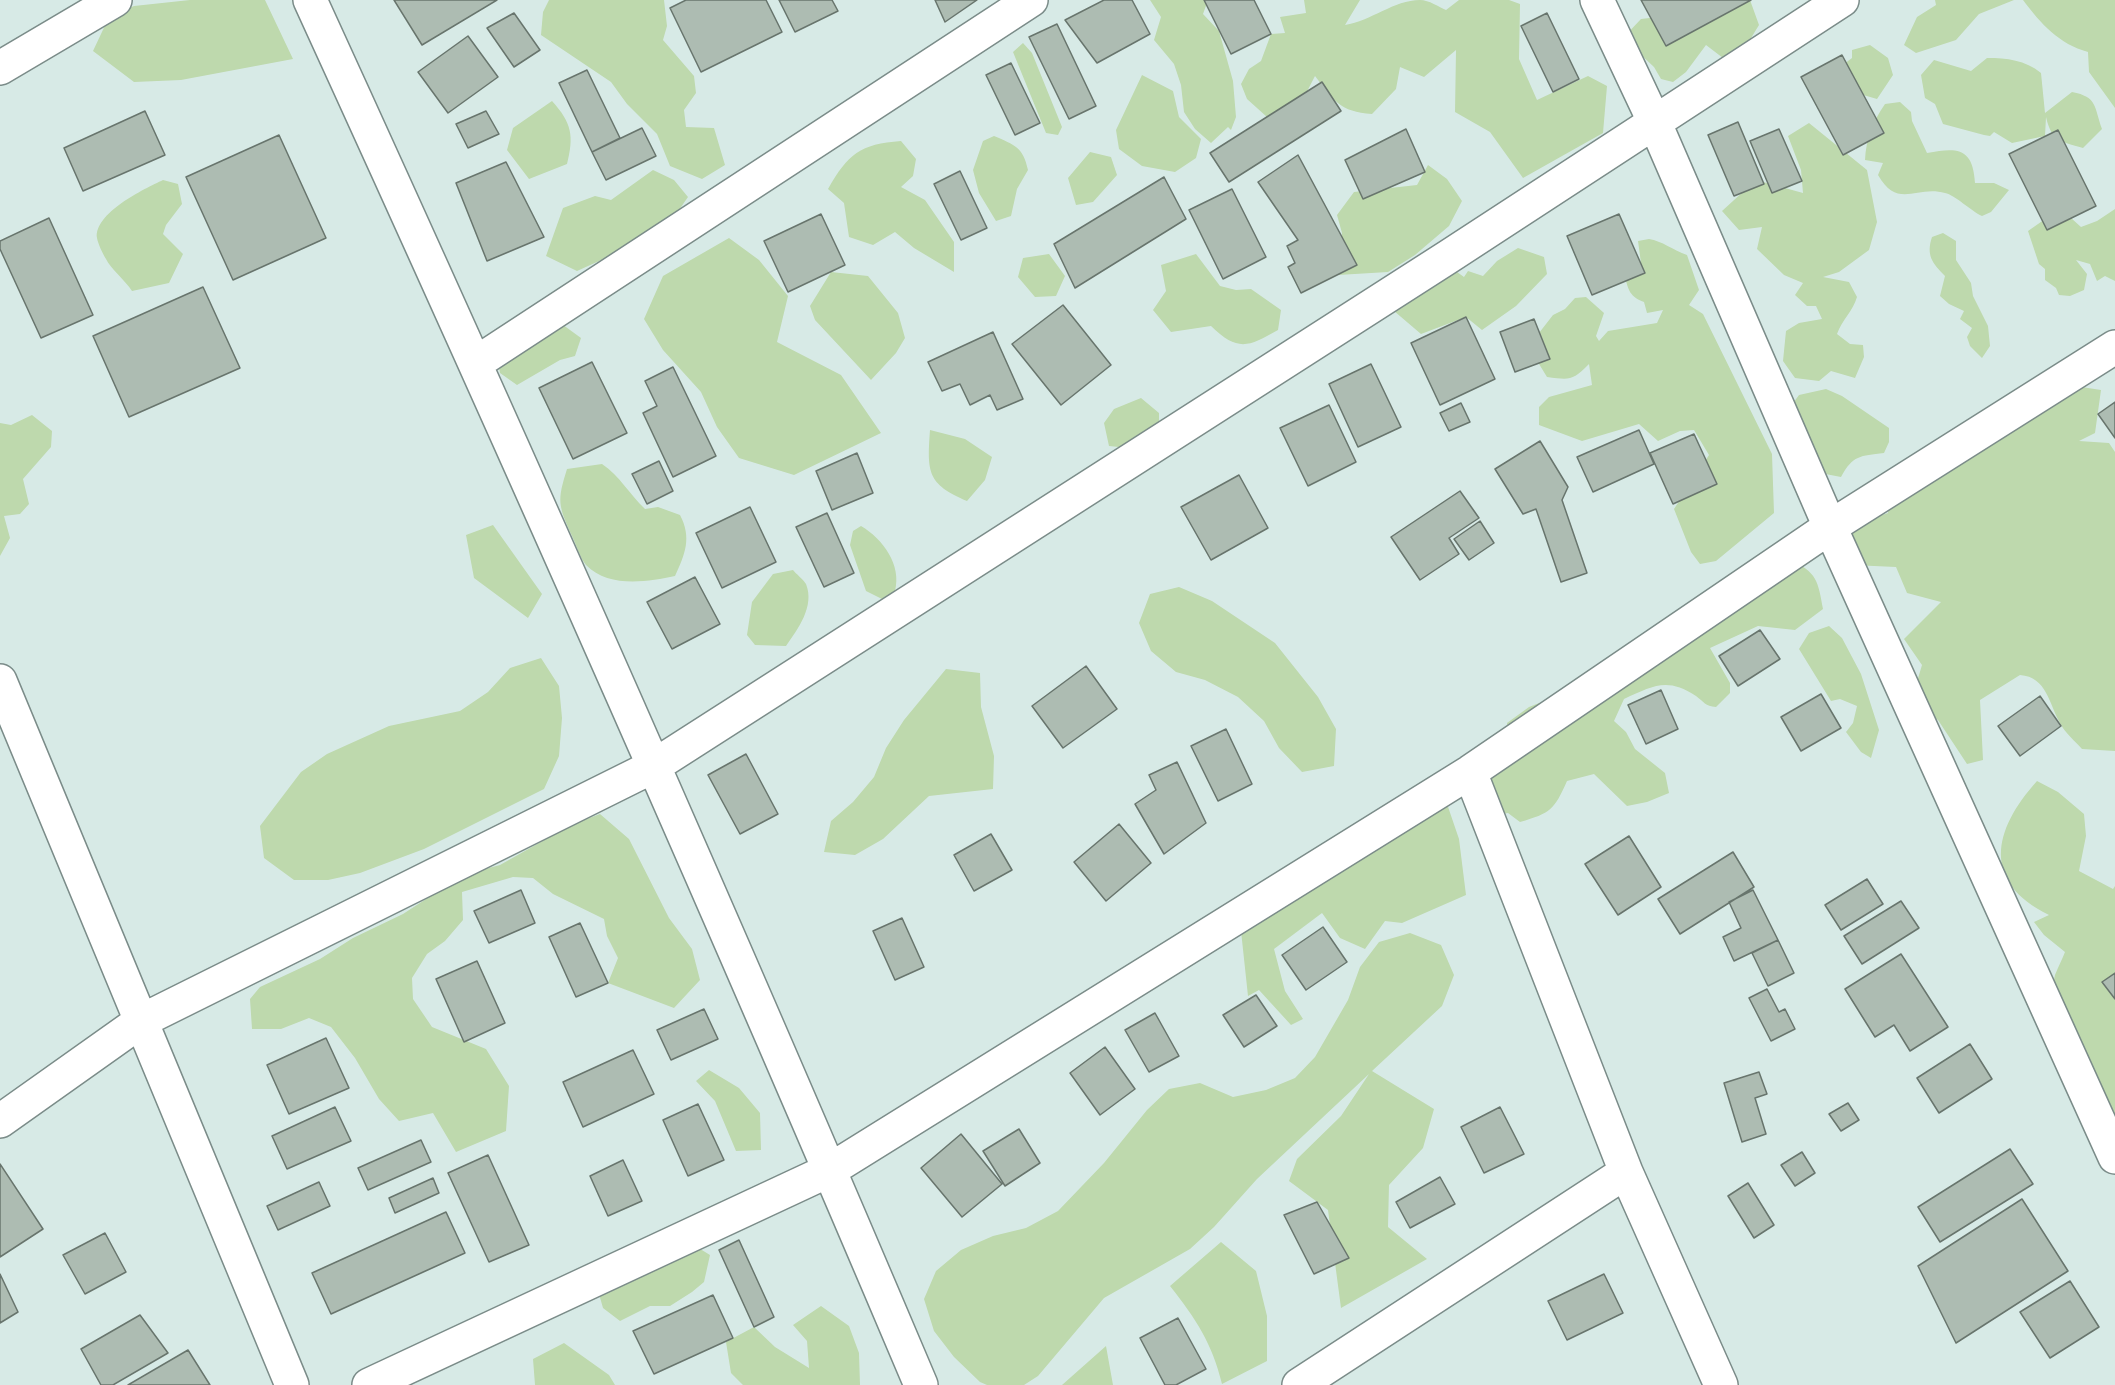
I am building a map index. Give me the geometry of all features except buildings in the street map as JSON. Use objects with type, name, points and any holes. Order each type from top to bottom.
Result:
[{"type":"street","points":[[0,68],[115,0]]},
{"type":"street","points":[[310,0],[476,363],[654,766],[921,1385]]},
{"type":"street","points":[[476,363],[1031,0]]},
{"type":"street","points":[[1597,0],[1654,121],[1830,527],[2115,1157]]},
{"type":"street","points":[[0,1121],[141,1021],[654,766],[1448,257],[1842,0]]},
{"type":"street","points":[[369,1385],[830,1170],[1470,772],[1830,527],[2115,347]]},
{"type":"street","points":[[0,681],[292,1385]]},
{"type":"street","points":[[1470,772],[1626,1172],[1721,1385]]},
{"type":"street","points":[[1299,1385],[1626,1172]]},
{"type":"green space","points":[[190,0],[265,0],[293,59],[181,80],[134,82],[93,51],[109,17],[134,6]]},
{"type":"green space","points":[[549,0],[664,0],[667,26],[663,40],[694,76],[696,93],[684,110],[686,127],[714,128],[725,165],[702,179],[670,166],[657,134],[627,104],[611,82],[541,35],[543,12]]},
{"type":"green space","points":[[1150,0],[1208,0],[1203,14],[1219,31],[1233,81],[1236,117],[1231,130],[1228,127],[1211,143],[1195,129],[1184,112],[1181,85],[1174,64],[1154,40],[1161,17]]},
{"type":"green space","points":[[1304,0],[1360,0],[1345,25],[1410,1],[1427,1],[1446,10],[1459,0],[1509,0],[1520,4],[1519,59],[1537,100],[1588,76],[1607,86],[1603,133],[1523,178],[1490,132],[1455,112],[1456,50],[1424,77],[1400,67],[1396,89],[1372,114],[1352,111],[1338,103],[1315,76],[1300,105],[1267,117],[1247,99],[1241,84],[1249,69],[1261,61],[1271,34],[1285,33],[1280,17],[1306,13]]},
{"type":"green space","points":[[1750,0],[1759,25],[1748,43],[1723,58],[1706,45],[1686,72],[1673,82],[1661,79],[1654,67],[1623,38],[1641,19],[1658,17],[1694,22],[1715,20],[1724,5]]},
{"type":"green space","points":[[1935,0],[2014,0],[1979,14],[1956,40],[1916,53],[1904,45],[1917,17],[1936,5]]},
{"type":"green space","points":[[2023,0],[2115,0],[2115,108],[2089,72],[2088,52],[2068,44],[2051,32]]},
{"type":"green space","points":[[1023,43],[1032,53],[1062,127],[1058,135],[1046,133],[1013,52]]},
{"type":"green space","points":[[1870,45],[1888,58],[1893,75],[1877,99],[1853,92],[1840,67],[1852,58],[1852,50]]},
{"type":"green space","points":[[1987,58],[2016,61],[2029,65],[2041,73],[2045,113],[2072,92],[2087,97],[2094,104],[2102,129],[2083,148],[2068,144],[2054,136],[2046,117],[2045,136],[2012,143],[1994,132],[1990,136],[1943,124],[1935,104],[1925,98],[1921,75],[1934,60],[1971,71]]},
{"type":"green space","points":[[1142,75],[1173,91],[1179,117],[1201,139],[1196,158],[1175,172],[1142,166],[1119,149],[1116,130]]},
{"type":"green space","points":[[552,101],[564,116],[570,130],[567,164],[529,179],[507,150],[513,128]]},
{"type":"green space","points":[[1900,102],[1911,112],[1912,121],[1927,153],[1947,150],[1962,153],[1971,163],[1975,183],[1994,183],[2009,190],[1991,212],[1982,216],[1945,193],[1935,191],[1900,194],[1885,185],[1878,175],[1883,163],[1865,160],[1867,145],[1877,117],[1885,104]]},
{"type":"green space","points":[[1809,123],[1867,170],[1877,222],[1869,250],[1839,272],[1823,277],[1849,282],[1857,297],[1837,334],[1850,344],[1863,345],[1864,357],[1855,378],[1831,371],[1819,381],[1795,378],[1783,361],[1786,331],[1799,323],[1822,319],[1816,306],[1807,306],[1795,295],[1803,283],[1784,275],[1757,249],[1762,227],[1739,230],[1722,211],[1756,180],[1803,193],[1801,170],[1788,136]]},
{"type":"green space","points":[[994,136],[1021,152],[1028,170],[1017,189],[1011,216],[996,221],[979,193],[973,170],[983,141]]},
{"type":"green space","points":[[901,141],[916,159],[913,176],[901,187],[925,200],[954,242],[954,272],[914,248],[895,232],[873,245],[849,237],[844,203],[828,189],[842,167],[857,153],[875,145]]},
{"type":"green space","points":[[1090,152],[1111,157],[1117,175],[1093,202],[1076,205],[1068,178]]},
{"type":"green space","points":[[1428,165],[1447,179],[1462,201],[1449,226],[1415,255],[1388,272],[1338,275],[1342,233],[1337,215],[1354,192],[1417,185]]},
{"type":"green space","points":[[653,170],[674,180],[688,197],[672,220],[630,247],[577,271],[546,256],[563,208],[595,196],[611,200]]},
{"type":"green space","points":[[163,180],[178,184],[182,204],[166,225],[163,234],[183,254],[169,283],[132,291],[105,257],[97,238],[98,229],[103,220],[122,203]]},
{"type":"green space","points":[[2115,209],[2115,281],[2105,276],[2097,281],[2090,264],[2076,260],[2087,274],[2084,290],[2070,296],[2059,295],[2056,288],[2045,280],[2045,269],[2039,264],[2028,231],[2048,217],[2071,218],[2081,227],[2097,221]]},
{"type":"green space","points":[[1943,233],[1956,241],[1956,260],[1971,283],[1973,296],[1988,326],[1990,346],[1982,358],[1970,346],[1967,337],[1972,328],[1960,319],[1964,311],[1949,304],[1940,296],[1945,276],[1931,258],[1930,249],[1932,237]]},
{"type":"green space","points":[[729,238],[759,260],[788,296],[777,342],[841,375],[881,433],[794,475],[739,458],[717,427],[701,392],[663,350],[644,319],[663,276]]},
{"type":"green space","points":[[1649,239],[1687,255],[1699,290],[1689,305],[1703,314],[1772,454],[1774,513],[1716,561],[1700,564],[1691,552],[1674,509],[1709,455],[1694,430],[1680,431],[1658,441],[1639,424],[1582,441],[1539,425],[1539,407],[1549,397],[1592,385],[1589,364],[1578,374],[1561,379],[1547,377],[1536,359],[1539,333],[1553,315],[1565,309],[1575,298],[1586,297],[1604,313],[1596,336],[1599,341],[1608,331],[1657,323],[1663,310],[1647,313],[1644,302],[1630,292],[1625,276],[1641,263],[1638,241]]},
{"type":"green space","points":[[1518,248],[1544,257],[1547,274],[1516,306],[1482,330],[1466,317],[1421,334],[1387,305],[1443,262],[1464,277],[1468,271],[1483,276],[1497,261]]},
{"type":"green space","points":[[1049,254],[1065,276],[1056,296],[1035,297],[1018,277],[1023,258]]},
{"type":"green space","points":[[1196,254],[1220,286],[1236,290],[1251,289],[1281,310],[1278,330],[1259,340],[1243,344],[1229,340],[1211,326],[1171,332],[1153,310],[1166,291],[1161,265]]},
{"type":"green space","points":[[831,272],[868,276],[898,313],[905,338],[896,353],[871,380],[815,320],[810,306]]},
{"type":"green space","points":[[559,322],[581,338],[575,356],[560,360],[517,385],[500,373],[498,362]]},
{"type":"green space","points":[[2075,386],[2101,390],[2095,433],[2079,441],[2109,443],[2115,452],[2115,751],[2082,749],[2062,727],[2042,686],[2029,677],[2020,675],[1980,700],[1983,760],[1967,764],[1938,720],[1911,702],[1922,665],[1904,639],[1941,602],[1907,593],[1896,567],[1852,565],[1844,539],[1852,525],[1888,513],[1888,494]]},
{"type":"green space","points":[[1826,389],[1842,396],[1889,428],[1889,442],[1884,453],[1858,458],[1849,464],[1841,477],[1815,472],[1788,410],[1799,395]]},
{"type":"green space","points":[[1141,398],[1159,413],[1159,425],[1139,449],[1109,446],[1104,423],[1114,409]]},
{"type":"green space","points":[[32,415],[52,431],[51,447],[23,479],[29,504],[20,514],[4,516],[10,538],[0,556],[0,423],[11,425]]},
{"type":"green space","points":[[930,430],[965,439],[992,457],[985,480],[967,501],[944,489],[932,475],[929,456]]},
{"type":"green space","points":[[602,464],[645,509],[658,507],[680,515],[686,531],[686,546],[675,576],[640,581],[616,580],[595,572],[584,562],[567,526],[560,496],[567,469]]},
{"type":"green space","points":[[493,525],[542,594],[528,618],[474,578],[466,535]]},
{"type":"green space","points":[[861,526],[883,545],[896,572],[895,591],[882,599],[866,591],[850,545],[853,531]]},
{"type":"green space","points":[[1790,560],[1806,569],[1815,578],[1823,609],[1795,630],[1758,626],[1710,648],[1730,683],[1730,693],[1716,707],[1707,705],[1686,690],[1668,685],[1652,687],[1624,699],[1614,721],[1626,732],[1635,749],[1665,773],[1669,793],[1647,802],[1627,806],[1594,774],[1567,781],[1555,804],[1539,816],[1520,822],[1508,813],[1494,815],[1481,793],[1508,735],[1507,723],[1529,707],[1565,693]]},
{"type":"green space","points":[[793,570],[806,584],[808,592],[807,609],[800,625],[786,646],[755,645],[747,635],[752,602],[773,574]]},
{"type":"green space","points":[[1179,587],[1212,601],[1275,643],[1318,697],[1336,729],[1334,766],[1302,772],[1279,748],[1264,721],[1238,697],[1205,680],[1176,672],[1151,651],[1139,623],[1150,594]]},
{"type":"green space","points":[[1829,626],[1842,638],[1861,674],[1879,730],[1871,758],[1861,752],[1846,732],[1853,723],[1857,706],[1840,699],[1831,701],[1799,649],[1809,633]]},
{"type":"green space","points":[[541,658],[559,686],[562,718],[559,756],[544,789],[424,849],[360,873],[328,880],[294,880],[264,858],[260,826],[301,772],[327,754],[389,726],[460,711],[488,692],[510,668]]},
{"type":"green space","points":[[946,669],[980,673],[981,707],[994,756],[993,789],[929,796],[883,839],[855,855],[824,852],[831,821],[853,802],[874,777],[886,748],[904,720]]},
{"type":"green space","points":[[2037,781],[2058,792],[2084,814],[2086,836],[2079,871],[2113,889],[2115,886],[2115,1139],[2085,1125],[2058,1071],[2083,1044],[2065,1021],[2054,994],[2055,975],[2065,952],[2044,935],[2034,922],[2049,915],[2027,902],[2013,887],[2004,871],[2001,854],[2003,837],[2010,818]]},
{"type":"green space","points":[[1445,798],[1459,839],[1466,895],[1402,923],[1385,921],[1365,949],[1340,938],[1322,913],[1274,949],[1285,991],[1303,1019],[1291,1025],[1259,990],[1248,996],[1238,903]]},
{"type":"green space","points":[[600,814],[629,839],[669,918],[692,949],[700,980],[674,1008],[608,983],[618,958],[607,936],[604,919],[553,894],[533,878],[513,877],[462,892],[463,920],[445,941],[427,954],[412,978],[413,999],[432,1027],[486,1049],[509,1086],[506,1131],[456,1152],[433,1113],[399,1121],[379,1099],[355,1058],[331,1027],[309,1018],[281,1029],[252,1029],[250,999],[260,987],[320,959],[353,938],[403,914],[463,875],[500,865],[571,825]]},
{"type":"green space","points":[[1410,933],[1441,945],[1454,975],[1442,1006],[1372,1071],[1434,1109],[1423,1148],[1389,1185],[1388,1227],[1427,1259],[1341,1308],[1328,1210],[1289,1181],[1297,1159],[1341,1116],[1369,1074],[1257,1179],[1214,1227],[1190,1249],[1104,1298],[1038,1376],[1024,1385],[987,1385],[980,1382],[954,1357],[934,1331],[924,1299],[936,1271],[961,1250],[993,1236],[1026,1228],[1058,1211],[1104,1163],[1147,1110],[1169,1089],[1200,1083],[1233,1097],[1266,1090],[1295,1078],[1315,1057],[1348,1000],[1360,967],[1379,942]]},
{"type":"green space","points":[[709,1070],[739,1088],[760,1113],[761,1150],[736,1151],[715,1101],[696,1081]]},
{"type":"green space","points":[[1221,1242],[1256,1271],[1267,1316],[1267,1361],[1222,1384],[1202,1332],[1170,1286]]},
{"type":"green space","points":[[692,1244],[710,1255],[704,1282],[692,1292],[670,1306],[650,1306],[620,1321],[603,1308],[599,1294],[607,1281],[638,1279],[648,1259]]},
{"type":"green space","points":[[821,1306],[849,1326],[859,1353],[860,1385],[743,1385],[731,1373],[726,1342],[754,1327],[775,1347],[809,1368],[807,1341],[793,1325]]},
{"type":"green space","points":[[564,1343],[609,1375],[615,1385],[535,1385],[533,1359]]},
{"type":"green space","points":[[1106,1346],[1113,1385],[1062,1385]]}]
